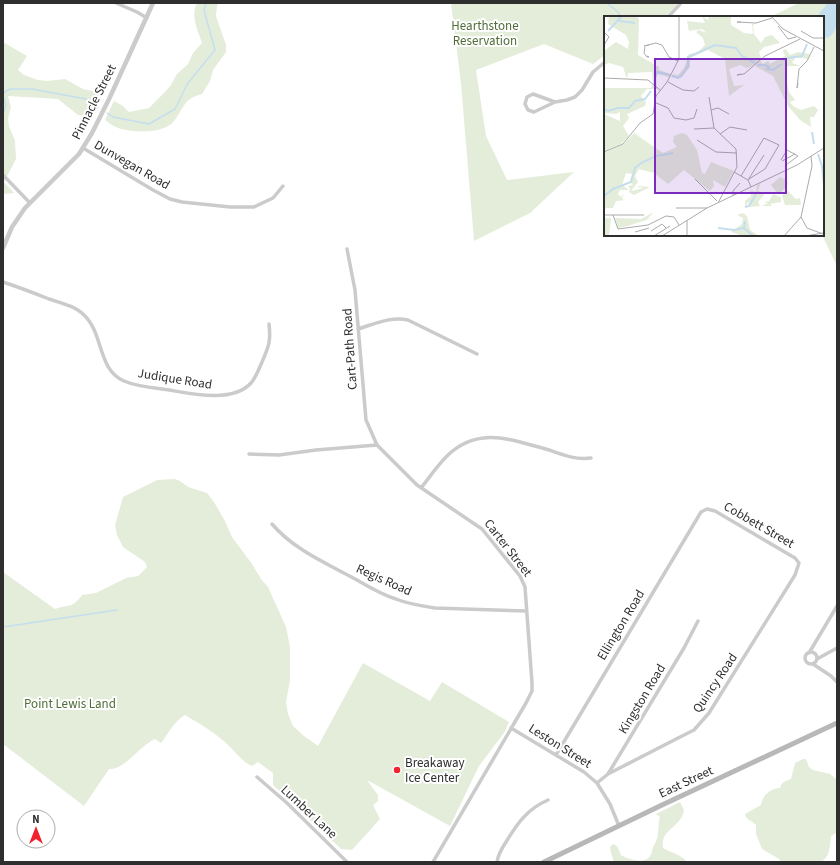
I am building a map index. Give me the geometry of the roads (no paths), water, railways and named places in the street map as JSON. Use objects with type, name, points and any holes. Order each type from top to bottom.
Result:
[{"type":"main road","name":"East Street","points":[[544,862],[837,723]]},
{"type":"street","points":[[116,3],[147,18]]},
{"type":"street","name":"Pinnacle Street","points":[[3,248],[12,227],[30,203],[80,154],[129,58],[153,3]]},
{"type":"street","points":[[669,16],[681,3]]},
{"type":"street","points":[[555,102],[533,94],[527,97],[525,104],[528,110],[534,112],[555,102],[570,99],[578,95],[592,72],[604,63]]},
{"type":"street","name":"Dunvegan Road","points":[[83,148],[159,193],[170,199],[182,202],[248,208],[258,206],[269,200],[276,195],[283,186]]},
{"type":"street","points":[[3,175],[30,203]]},
{"type":"street","name":"Cart-Path Road","points":[[347,249],[355,290],[366,420],[377,445]]},
{"type":"street","name":"Judique Road","points":[[3,282],[68,306],[85,316],[95,332],[106,364],[113,373],[124,381],[199,396],[217,396],[231,393],[247,387],[252,383],[270,342],[269,324]]},
{"type":"street","points":[[358,329],[402,318],[477,354]]},
{"type":"street","points":[[421,488],[446,456],[467,442],[480,437],[507,438],[575,458],[591,458]]},
{"type":"street","points":[[249,454],[279,455],[316,450],[377,445]]},
{"type":"street","name":"Carter Street","points":[[377,445],[421,488],[482,529],[523,580],[525,587],[532,687],[530,695],[433,862]]},
{"type":"street","name":"Cobbett Street","points":[[707,509],[715,511],[783,550],[795,558],[799,563]]},
{"type":"street","name":"Ellington Road","points":[[556,755],[697,516],[707,509]]},
{"type":"street","name":"Regis Road","points":[[272,524],[280,533],[303,550],[395,599],[435,608],[526,611]]},
{"type":"street","name":"Quincy Road","points":[[608,774],[694,730],[702,722],[709,714],[764,628],[798,570],[799,563]]},
{"type":"street","points":[[837,606],[809,653],[805,656],[807,663],[813,664],[837,682]]},
{"type":"street","name":"Kingston Road","points":[[597,783],[608,774],[684,648],[698,621]]},
{"type":"street","points":[[813,664],[817,659],[837,648]]},
{"type":"street","points":[[809,653],[814,654],[817,659]]},
{"type":"street","name":"Leston Street","points":[[511,728],[584,772],[597,783],[610,804],[619,826]]},
{"type":"street","name":"Lumber Lane","points":[[258,777],[287,803],[347,862]]},
{"type":"street","points":[[497,862],[500,852],[519,821],[538,804],[548,800]]},
{"type":"water","points":[[826,3],[837,3],[835,30],[828,37],[824,38],[824,16],[819,16],[819,13],[825,7]]},
{"type":"waterway","points":[[107,113],[113,117],[149,124],[175,109],[188,83],[215,50],[204,10],[206,3]]},
{"type":"waterway","points":[[607,3],[620,16]]},
{"type":"waterway","points":[[3,93],[10,89],[32,89],[86,99],[98,108]]},
{"type":"waterway","points":[[3,96],[6,105],[3,115]]},
{"type":"waterway","points":[[3,627],[117,610]]},
{"type":"place","name":"Breakaway Ice Center","points":[[397,770]]},
{"type":"park label","name":"Hearthstone Reservation","points":[[485,34]]},
{"type":"park label","name":"Point Lewis Land","points":[[70,704]]}]
